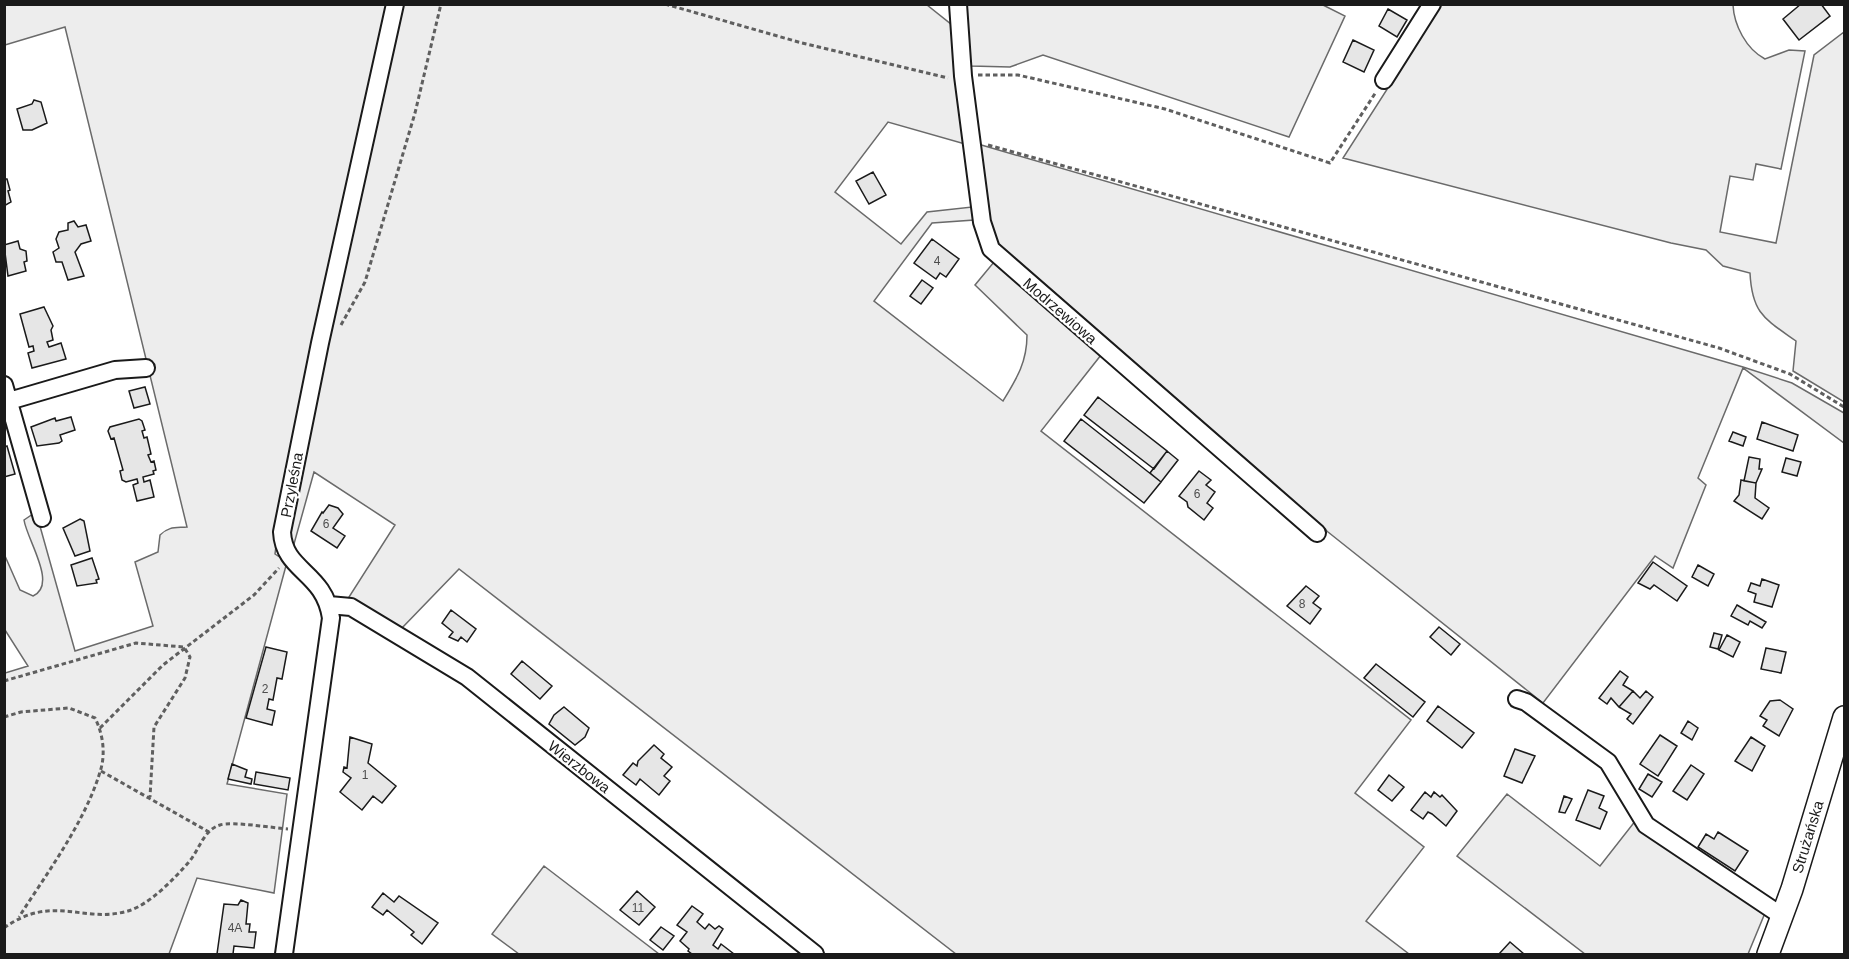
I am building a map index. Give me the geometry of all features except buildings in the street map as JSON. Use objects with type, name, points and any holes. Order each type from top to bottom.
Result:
[{"type":"main road","name":"Strużańska","points":[[1768,954],[1845,717]]},
{"type":"street","name":"Przyleśna","points":[[287,555],[282,532],[320,343],[396,4]]},
{"type":"street","name":"Modrzewiowa","points":[[958,4],[963,76],[982,222],[991,249],[1317,533]]},
{"type":"street","points":[[1384,80],[1432,4]]},
{"type":"street","points":[[42,518],[7,393],[115,370],[146,368]]},
{"type":"street","points":[[284,954],[332,618],[321,587],[287,555]]},
{"type":"street","name":"Wierzbowa","points":[[329,605],[351,607],[466,677],[815,954]]},
{"type":"street","points":[[1518,699],[1526,702],[1608,762],[1646,825],[1782,916]]},
{"type":"path","points":[[320,343],[343,322],[365,282],[415,113],[441,4]]},
{"type":"path","points":[[665,4],[802,43],[943,79],[963,76],[1018,75],[1165,109],[1330,163],[1384,80]]},
{"type":"path","points":[[973,141],[1719,348],[1790,374],[1845,407]]},
{"type":"path","points":[[100,728],[184,647],[254,595],[275,573],[287,555]]},
{"type":"path","points":[[4,681],[136,643],[184,647]]},
{"type":"path","points":[[150,797],[154,727],[185,678],[190,657],[184,647]]},
{"type":"path","points":[[4,717],[21,712],[69,708],[95,718],[100,728],[103,748],[101,771],[62,851],[18,918]]},
{"type":"path","points":[[101,771],[208,832]]},
{"type":"path","points":[[4,928],[18,918],[53,909],[106,914],[129,911],[147,901],[189,862],[208,832],[221,824],[300,830]]},
{"type":"shaded area","points":[[1321,4],[1345,16],[1289,137],[1043,55],[1010,67],[971,66],[965,5]]},
{"type":"shaded area","points":[[4,5],[388,5],[278,531],[275,554],[287,562],[227,784],[287,794],[274,893],[197,878],[169,954],[5,954],[5,673],[28,666],[5,630],[5,556],[20,590],[33,596],[40,590],[43,582],[42,572],[24,520],[36,512],[75,651],[153,626],[135,562],[158,552],[160,535],[163,532],[173,528],[187,527],[65,27],[5,45]]},
{"type":"shaded area","points":[[403,5],[927,5],[957,29],[965,144],[888,122],[835,192],[901,244],[927,212],[972,207],[974,220],[932,223],[874,301],[1003,401],[1023,362],[1027,335],[975,285],[994,262],[1101,355],[1041,431],[1411,720],[1355,793],[1424,847],[1366,921],[1409,954],[956,954],[459,569],[400,630],[349,597],[395,525],[314,472],[294,544],[288,539],[307,437]]},
{"type":"shaded area","points":[[1441,5],[1733,5],[1742,36],[1758,55],[1765,59],[1789,50],[1805,51],[1781,169],[1756,164],[1753,180],[1730,176],[1720,232],[1776,243],[1814,55],[1844,32],[1844,402],[1793,371],[1796,341],[1768,321],[1757,307],[1751,287],[1750,273],[1723,266],[1706,250],[1671,243],[1343,158]]},
{"type":"shaded area","points":[[978,144],[1743,367],[1792,383],[1844,413],[1844,443],[1743,368],[1698,478],[1706,485],[1673,568],[1655,556],[1543,703],[1328,532],[990,240]]},
{"type":"shaded area","points":[[1507,794],[1600,866],[1636,820],[1765,913],[1748,954],[1585,954],[1457,856]]},
{"type":"shaded area","points":[[544,866],[659,954],[519,954],[492,934]]}]
